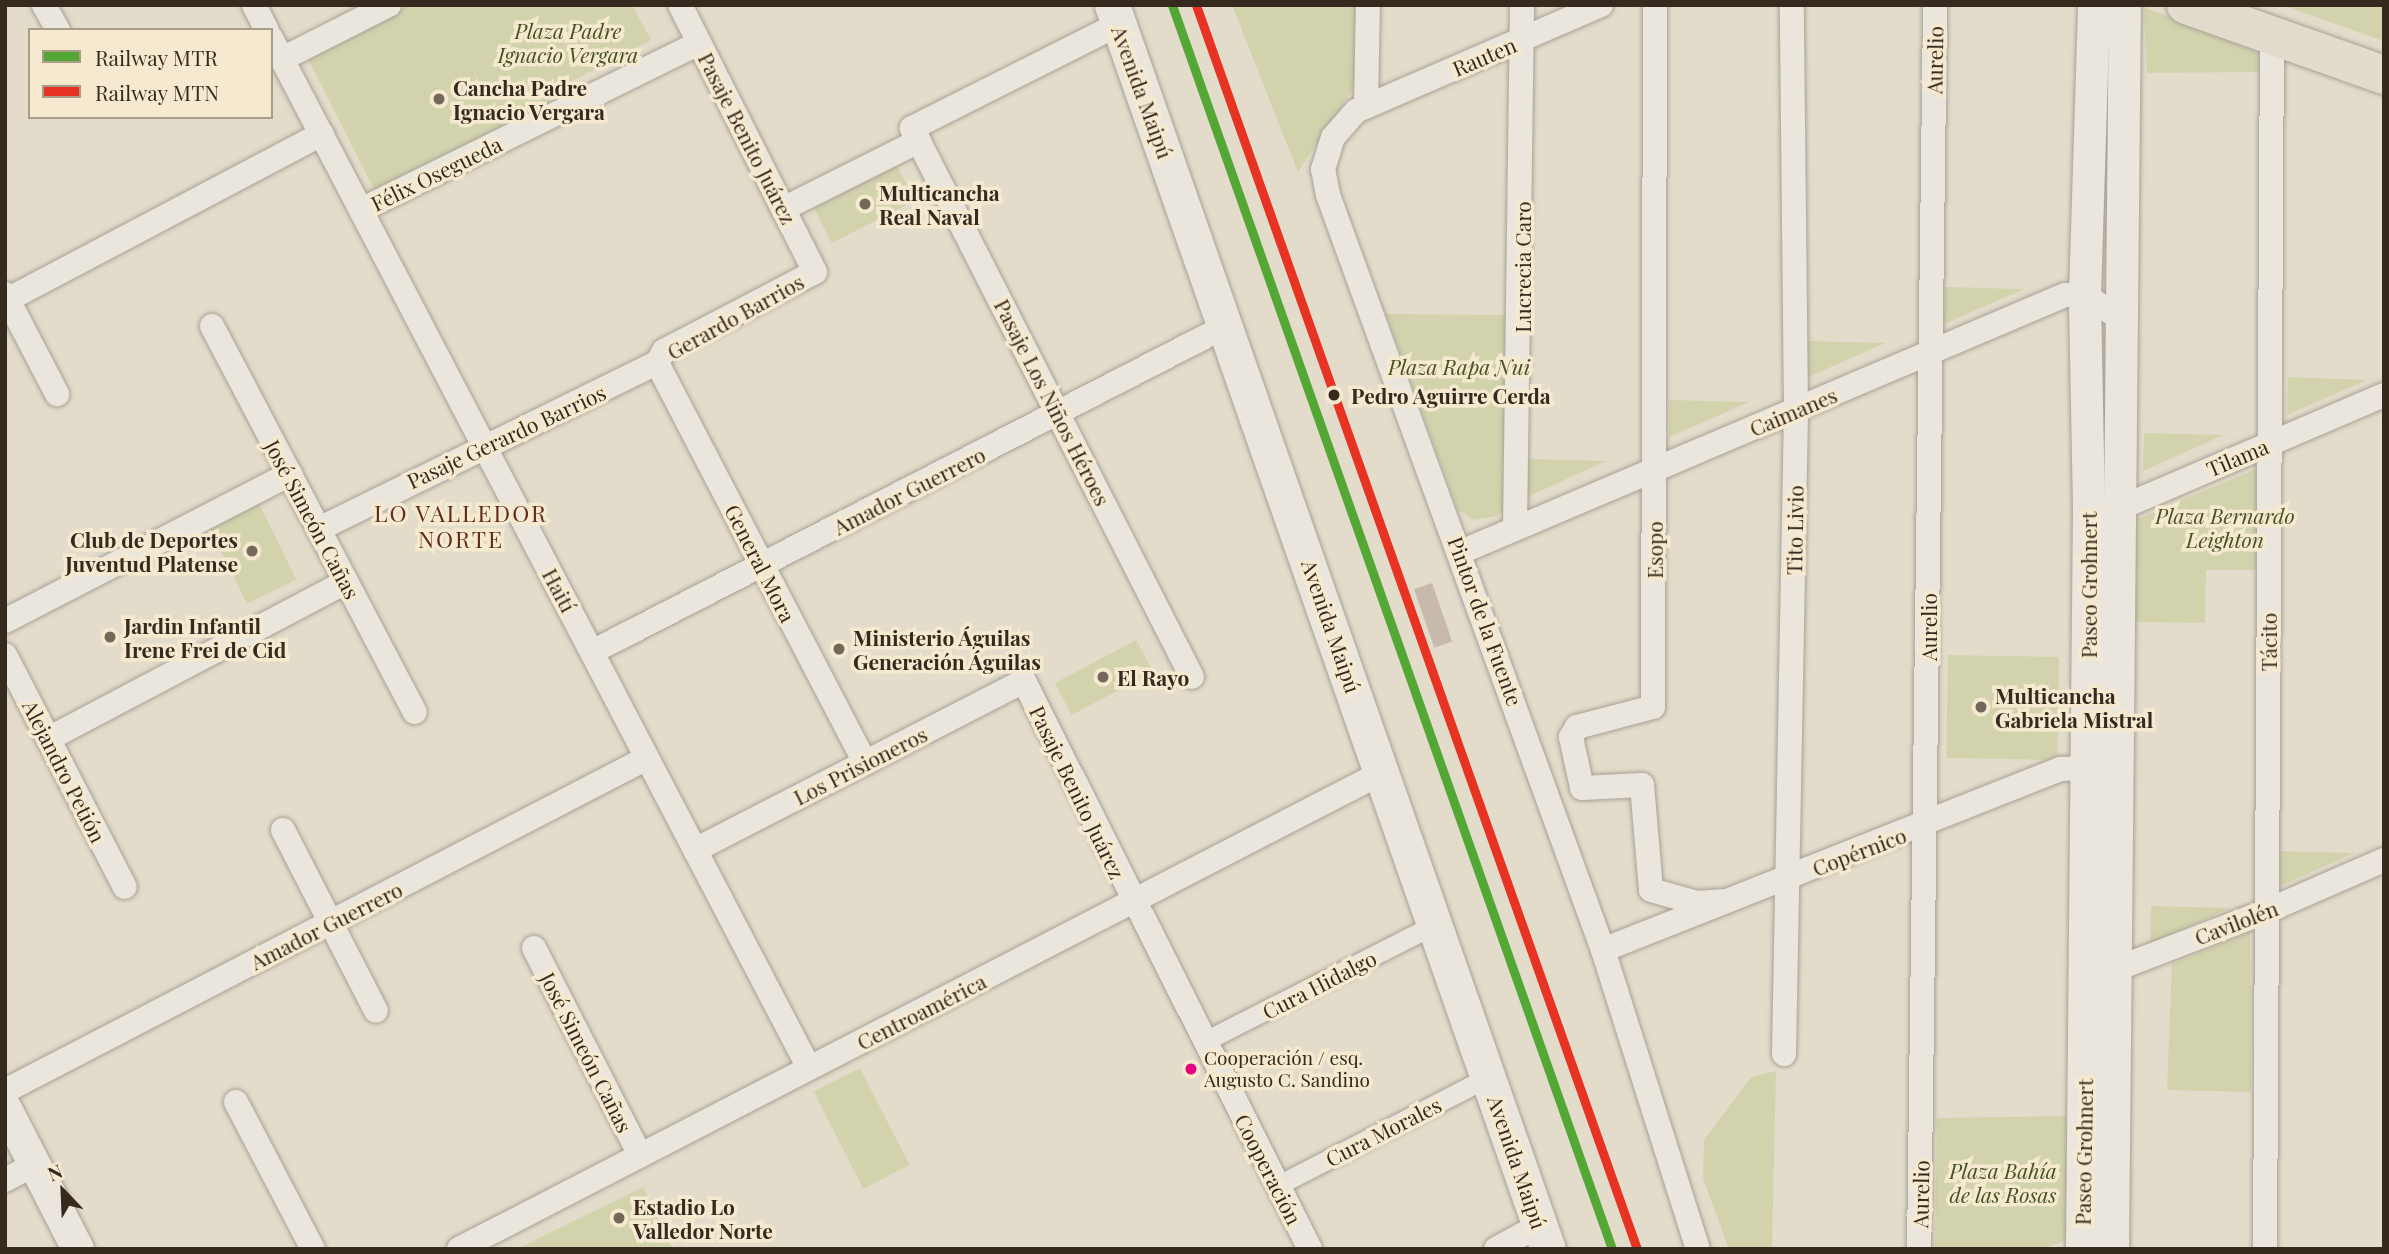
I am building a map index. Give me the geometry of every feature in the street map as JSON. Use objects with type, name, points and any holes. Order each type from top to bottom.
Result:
[{"type":"main road","points":[[2186,5],[2384,75]]},
{"type":"main road","name":"Avenida Maipú","points":[[1116,15],[1544,1237]]},
{"type":"street","points":[[44,5],[57,28]]},
{"type":"street","points":[[254,5],[266,28]]},
{"type":"street","points":[[277,49],[389,5]]},
{"type":"street","name":"Pasaje Benito Juárez","points":[[680,5],[815,272]]},
{"type":"street","points":[[1366,106],[1368,5]]},
{"type":"street","name":"Lucrecia Caro","points":[[1515,528],[1522,5]]},
{"type":"street","name":"Rauten","points":[[1366,106],[1601,5]]},
{"type":"street","name":"Esopo","points":[[1655,5],[1653,707],[1577,727],[1571,737],[1582,788],[1642,785],[1651,890],[1697,903],[1725,901]]},
{"type":"street","name":"Tito Livio","points":[[1784,1054],[1796,410],[1791,5]]},
{"type":"street","name":"Aurelio","points":[[1919,1249],[1935,5]]},
{"type":"street","name":"Paseo Grohnert","points":[[2094,5],[2089,43],[2085,295],[2104,508]]},
{"type":"street","name":"Paseo Grohnert","points":[[2082,1249],[2100,969],[2104,508],[2122,320],[2125,5]]},
{"type":"street","points":[[783,209],[916,134],[1116,15]]},
{"type":"street","name":"Tácito","points":[[2265,1249],[2272,36]]},
{"type":"street","name":"Félix Osegueda","points":[[361,210],[699,43]]},
{"type":"street","name":"Haití","points":[[277,49],[809,1068]]},
{"type":"street","name":"Pintor de la Fuente","points":[[1366,106],[1346,118],[1333,137],[1324,182],[1461,552],[1603,950],[1698,1249]]},
{"type":"street","points":[[57,394],[6,298],[322,134]]},
{"type":"street","name":"Pasaje Los Niños Héroes","points":[[916,134],[1192,677]]},
{"type":"street","name":"Gerardo Barrios","points":[[657,363],[664,351],[815,272]]},
{"type":"street","name":"Caimanes","points":[[1461,552],[2065,295],[2085,295]]},
{"type":"street","points":[[2085,295],[2122,320]]},
{"type":"street","name":"José Simeón Cañas","points":[[212,326],[415,712]]},
{"type":"street","name":"Amador Guerrero","points":[[592,652],[1226,326]]},
{"type":"street","name":"Pasaje Gerardo Barrios","points":[[319,529],[657,363]]},
{"type":"street","name":"General Mora","points":[[657,363],[865,763]]},
{"type":"street","name":"Tilama","points":[[2104,508],[2384,395]]},
{"type":"street","points":[[5,621],[290,474]]},
{"type":"street","points":[[48,739],[346,582]]},
{"type":"street","name":"Alejandro Petión","points":[[5,655],[13,687],[48,739],[125,887]]},
{"type":"street","name":"Pasaje Benito Juárez","points":[[1024,681],[1132,902]]},
{"type":"street","name":"Los Prisioneros","points":[[695,850],[1024,681]]},
{"type":"street","name":"Amador Guerrero","points":[[5,1091],[647,758]]},
{"type":"street","name":"Copérnico","points":[[1603,950],[1926,825],[2060,769],[2102,767]]},
{"type":"street","name":"Centroamérica","points":[[459,1249],[1383,772]]},
{"type":"street","points":[[283,830],[376,1011]]},
{"type":"street","name":"Cavilolén","points":[[2100,969],[2267,911],[2384,860]]},
{"type":"street","name":"Cooperación","points":[[1132,902],[1310,1249]]},
{"type":"street","name":"Cura Hidalgo","points":[[1203,1042],[1434,925]]},
{"type":"street","name":"José Simeón Cañas","points":[[534,948],[640,1155]]},
{"type":"street","name":"Paseo Grohnert","points":[[2100,969],[2113,1249]]},
{"type":"street","name":"Cura Morales","points":[[1278,1185],[1488,1077]]},
{"type":"street","points":[[236,1102],[313,1249]]},
{"type":"street","points":[[5,1107],[78,1249]]},
{"type":"street","points":[[5,1180],[34,1164]]},
{"type":"street","points":[[1496,1249],[1544,1237]]},
{"type":"green space","name":"Cancha Padre Ignacio Vergara","points":[[399,5],[632,5],[651,40],[551,92],[548,106],[376,193],[305,53]]},
{"type":"green space","points":[[1232,5],[1357,5],[1355,86],[1298,172]]},
{"type":"green space","points":[[2282,5],[2384,5],[2384,41]]},
{"type":"green space","points":[[2144,7],[2264,55],[2263,72],[2147,73]]},
{"type":"green space","name":"Multicancha Real Naval","points":[[897,166],[915,201],[832,243],[814,208]]},
{"type":"green space","points":[[1945,287],[2024,289],[1944,324]]},
{"type":"green space","name":"Plaza Rapa Nui","points":[[1386,314],[1512,315],[1506,508],[1497,516],[1474,520],[1458,510]]},
{"type":"green space","points":[[1807,341],[1885,343],[1806,378]]},
{"type":"green space","points":[[2288,377],[2367,380],[2287,415]]},
{"type":"green space","points":[[1670,400],[1749,402],[1669,437]]},
{"type":"green space","points":[[2144,433],[2223,435],[2143,471]]},
{"type":"green space","points":[[1528,459],[1606,461],[1527,497]]},
{"type":"green space","name":"Plaza Bernardo Leighton","points":[[2268,464],[2268,570],[2206,570],[2205,623],[2135,622],[2135,520]]},
{"type":"green space","name":"Club de Deportes Juventud Platense","points":[[256,497],[296,580],[247,604],[207,521]]},
{"type":"green space","name":"El Rayo","points":[[1136,640],[1153,672],[1072,715],[1055,683]]},
{"type":"green space","name":"Multicancha Gabriela Mistral","points":[[1948,655],[2059,657],[2057,760],[1946,758]]},
{"type":"green space","points":[[2275,851],[2354,853],[2274,889]]},
{"type":"green space","points":[[2151,906],[2230,908],[2150,944]]},
{"type":"green space","points":[[2250,932],[2251,1092],[2167,1090],[2172,964]]},
{"type":"green space","points":[[860,1068],[909,1165],[863,1189],[814,1092]]},
{"type":"green space","points":[[1776,1071],[1772,1249],[1729,1249],[1703,1178],[1704,1140],[1751,1077]]},
{"type":"green space","name":"Plaza Bahía de las Rosas","points":[[2071,1116],[2068,1240],[2041,1249],[1935,1249],[1937,1118]]},
{"type":"green space","name":"Estadio Lo Valledor Norte","points":[[643,1187],[673,1249],[517,1249]]},
{"type":"building","points":[[1432,583],[1452,642],[1434,648],[1414,589]]},
{"type":"rail line","name":"MTR","points":[[1172,5],[1612,1249]]},
{"type":"rail line","name":"MTN","points":[[1196,5],[1637,1249]]},
{"type":"place","name":"Cancha Padre Ignacio Vergara","points":[[439,99]]},
{"type":"place","name":"Multicancha Real Naval","points":[[865,204]]},
{"type":"place","name":"Pedro Aguirre Cerda","points":[[1334,395]]},
{"type":"place","name":"Club de Deportes Juventud Platense","points":[[252,551]]},
{"type":"place","name":"Jardin Infantil Irene Frei de Cid","points":[[110,637]]},
{"type":"place","name":"Ministerio Águilas Generación Águilas","points":[[839,649]]},
{"type":"place","name":"El Rayo","points":[[1103,677]]},
{"type":"place","name":"Multicancha Gabriela Mistral","points":[[1981,707]]},
{"type":"place","name":"Cooperación / esq. Augusto C. Sandino","points":[[1191,1069]]},
{"type":"place","name":"Estadio Lo Valledor Norte","points":[[619,1218]]},
{"type":"district","name":"LO VALLEDOR NORTE","points":[[461,526]]},
{"type":"park label","name":"Plaza Padre Ignacio Vergara","points":[[568,42]]}]
